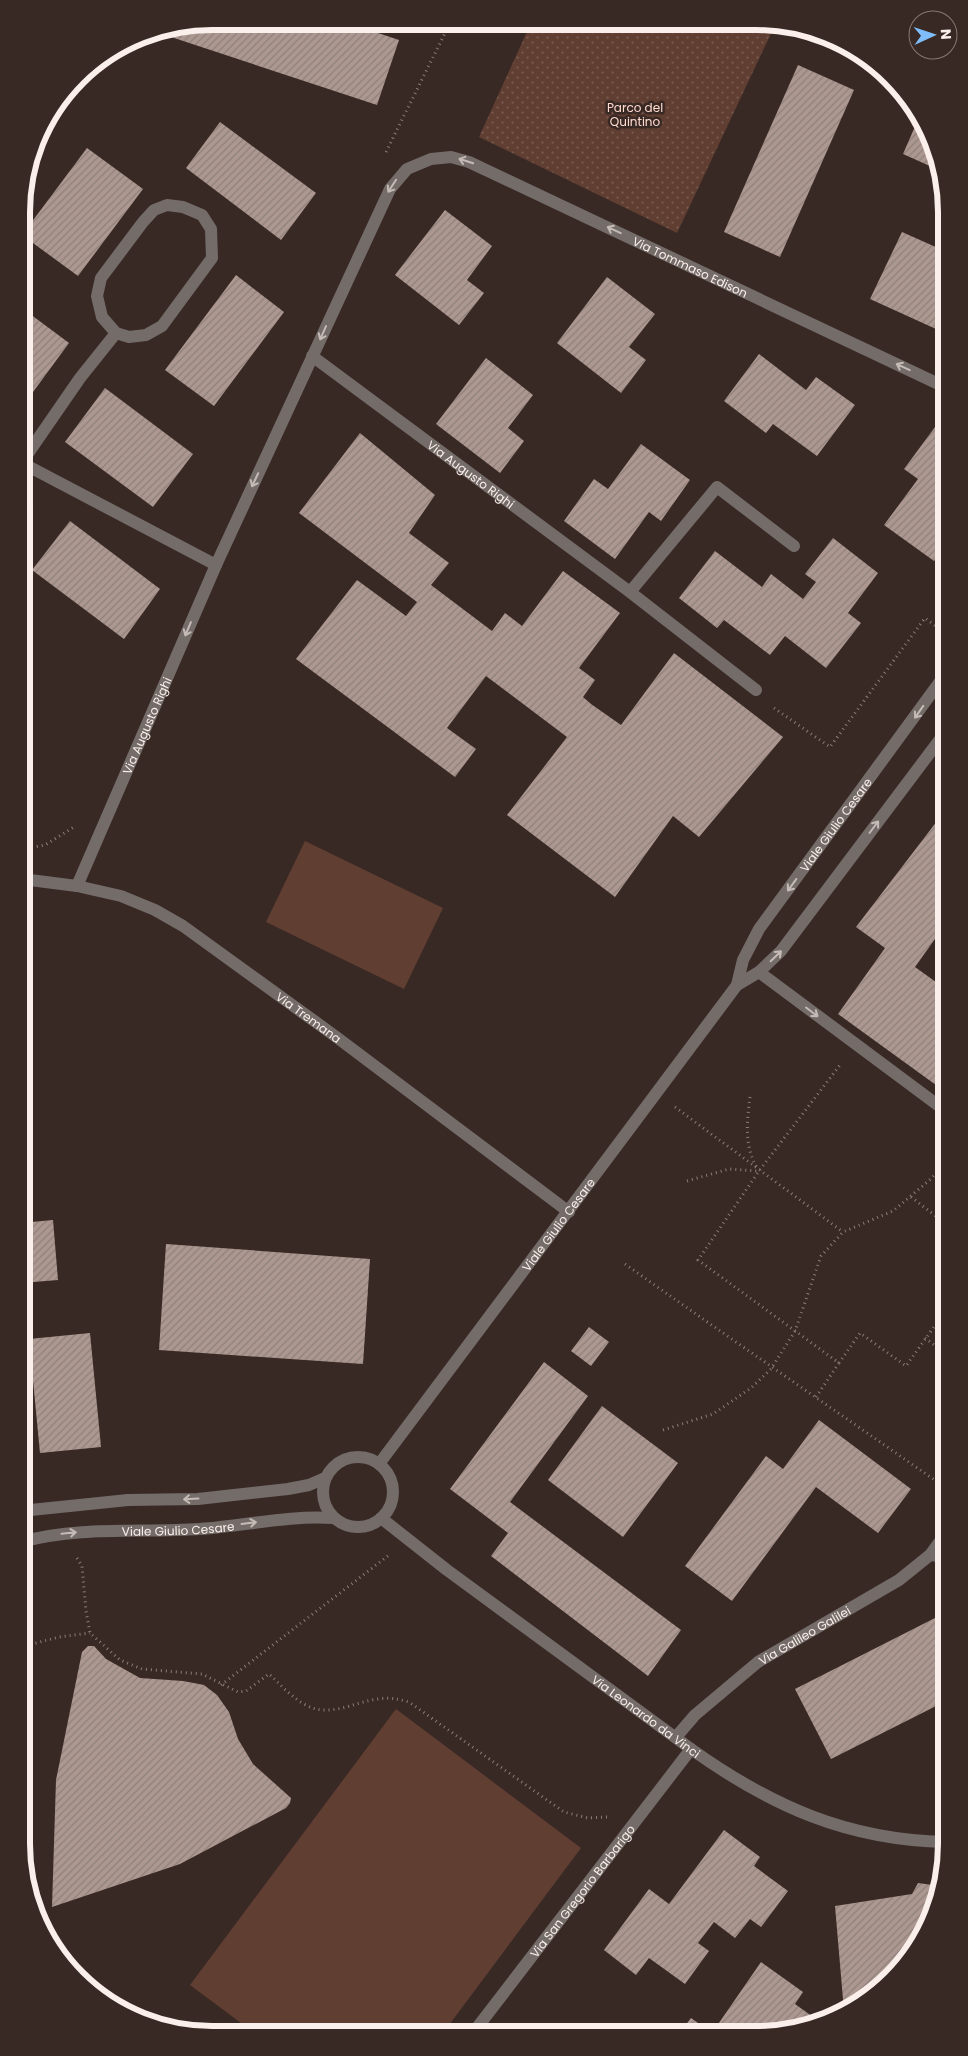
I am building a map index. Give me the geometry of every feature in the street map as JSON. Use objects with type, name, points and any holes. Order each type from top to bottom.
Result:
[{"type":"street","name":"Via Tommaso Edison","points":[[431,159],[451,157],[470,162],[938,384]]},
{"type":"street","name":"Via Augusto Righi","points":[[77,886],[216,566],[390,189],[407,169],[431,159]]},
{"type":"street","points":[[168,205],[183,207],[202,215],[211,229],[213,244],[212,258],[206,268],[162,326],[146,335],[129,337],[116,334],[102,317],[98,296],[101,278],[154,210],[168,205]]},
{"type":"street","points":[[30,451],[80,378],[116,334]]},
{"type":"street","name":"Via Augusto Righi","points":[[312,356],[630,592],[756,690]]},
{"type":"street","points":[[30,467],[216,566]]},
{"type":"street","points":[[630,592],[717,487],[794,546]]},
{"type":"street","name":"Viale Giulio Cesare","points":[[379,1464],[737,985],[743,960],[759,929],[938,685]]},
{"type":"street","name":"Viale Giulio Cesare","points":[[737,985],[759,972],[781,951],[938,742]]},
{"type":"street","name":"Via Tremana","points":[[30,880],[77,886],[121,896],[155,910],[183,926],[334,1036],[569,1212]]},
{"type":"street","points":[[759,972],[938,1106]]},
{"type":"street","points":[[333,1518],[324,1503],[322,1486],[325,1478],[330,1470],[344,1459],[362,1457],[379,1464],[391,1480],[393,1490],[388,1510],[382,1518]]},
{"type":"street","points":[[30,1510],[112,1501],[198,1499],[288,1488],[309,1484],[325,1478]]},
{"type":"street","name":"Viale Giulio Cesare","points":[[30,1540],[65,1533],[104,1529],[185,1530],[292,1518],[333,1518],[348,1526],[357,1527],[366,1526],[382,1518]]},
{"type":"street","name":"Via Leonardo da Vinci","points":[[382,1518],[447,1570],[728,1776],[768,1798],[820,1820],[874,1835],[938,1841]]},
{"type":"street","name":"Via Galileo Galilei","points":[[676,1737],[695,1715],[758,1662],[899,1580],[930,1555],[938,1544]]},
{"type":"street","points":[[930,1555],[938,1556]]},
{"type":"street","name":"Via San Gregorio Barbarigo","points":[[478,2026],[691,1749]]},
{"type":"path","points":[[408,106],[446,30]]},
{"type":"path","points":[[756,690],[773,707],[830,747],[925,618],[938,628]]},
{"type":"path","points":[[838,1363],[698,1260],[759,1171],[856,1045]]},
{"type":"path","points":[[657,1094],[843,1232]]},
{"type":"path","points":[[750,1097],[747,1140],[751,1159],[759,1171]]},
{"type":"path","points":[[687,1181],[729,1169],[759,1171]]},
{"type":"path","points":[[663,1430],[713,1414],[751,1388],[771,1369],[795,1331],[821,1256],[843,1232],[858,1224],[880,1218],[911,1197],[932,1178],[938,1169]]},
{"type":"path","points":[[911,1197],[938,1218]]},
{"type":"path","points":[[626,1264],[771,1369],[816,1397],[938,1482]]},
{"type":"path","points":[[816,1397],[860,1333],[906,1366],[938,1321]]},
{"type":"path","points":[[925,1338],[938,1348]]},
{"type":"path","points":[[221,1684],[378,1563]]},
{"type":"path","points":[[82,1566],[90,1633],[120,1660],[142,1669],[202,1674],[212,1677],[221,1684],[238,1692],[246,1691],[268,1674],[304,1705],[322,1710],[336,1710],[378,1699],[394,1698],[409,1702],[564,1812],[588,1818],[638,1816]]},
{"type":"path","points":[[30,1644],[52,1638],[90,1633]]},
{"type":"green space","name":"Parco del Quintino","points":[[528,30],[772,31],[677,233],[479,137]]},
{"type":"green space","points":[[305,841],[443,908],[404,989],[266,922]]},
{"type":"green space","points":[[396,1709],[581,1848],[448,2026],[245,2026],[190,1985]]},
{"type":"building","points":[[200,30],[369,30],[399,40],[377,105],[167,36]]},
{"type":"building","points":[[798,65],[854,90],[780,257],[724,232]]},
{"type":"building","points":[[220,122],[316,193],[281,240],[186,168]]},
{"type":"building","points":[[916,125],[933,167],[903,154]]},
{"type":"building","points":[[87,148],[143,189],[78,276],[30,241],[30,224]]},
{"type":"building","points":[[445,210],[492,246],[467,280],[484,293],[459,325],[395,275]]},
{"type":"building","points":[[902,232],[938,248],[938,330],[870,299]]},
{"type":"building","points":[[236,275],[284,312],[214,406],[165,370]]},
{"type":"building","points":[[607,277],[655,314],[629,347],[646,360],[621,393],[557,343]]},
{"type":"building","points":[[30,314],[69,343],[30,396]]},
{"type":"building","points":[[759,354],[806,390],[816,377],[855,405],[817,456],[773,424],[766,433],[724,401]]},
{"type":"building","points":[[486,358],[533,395],[508,428],[524,441],[500,473],[436,424]]},
{"type":"building","points":[[105,388],[193,454],[153,507],[65,442]]},
{"type":"building","points":[[935,427],[938,429],[938,556],[934,561],[884,525],[918,479],[904,469]]},
{"type":"building","points":[[360,433],[435,495],[409,533],[449,563],[431,585],[492,631],[505,613],[522,626],[563,571],[620,613],[579,668],[595,680],[583,697],[591,704],[621,725],[674,653],[783,737],[699,837],[673,816],[615,897],[507,815],[567,737],[486,676],[447,728],[476,749],[455,777],[296,659],[357,580],[406,616],[417,602],[299,513]]},
{"type":"building","points":[[641,444],[690,480],[661,521],[649,512],[615,559],[564,521],[594,479],[608,489]]},
{"type":"building","points":[[70,521],[160,589],[124,639],[32,570]]},
{"type":"building","points":[[833,538],[878,573],[848,613],[861,623],[826,668],[785,636],[770,655],[724,620],[717,628],[679,598],[715,551],[762,587],[771,574],[803,599],[816,582],[805,574]]},
{"type":"building","points":[[938,820],[938,935],[915,967],[938,984],[938,1086],[838,1014],[885,948],[856,927]]},
{"type":"building","points":[[53,1220],[58,1280],[30,1282],[30,1222]]},
{"type":"building","points":[[166,1244],[370,1259],[363,1364],[159,1350]]},
{"type":"building","points":[[589,1327],[609,1342],[591,1366],[571,1351]]},
{"type":"building","points":[[90,1333],[101,1447],[40,1453],[30,1339]]},
{"type":"building","points":[[544,1362],[588,1396],[510,1502],[681,1630],[648,1676],[491,1556],[508,1533],[450,1489]]},
{"type":"building","points":[[602,1406],[678,1463],[623,1537],[548,1480]]},
{"type":"building","points":[[819,1420],[911,1489],[878,1533],[816,1487],[732,1601],[685,1566],[766,1456],[783,1469]]},
{"type":"building","points":[[935,1618],[938,1624],[938,1705],[831,1759],[795,1689]]},
{"type":"building","points":[[88,1646],[94,1646],[106,1659],[140,1678],[183,1681],[204,1685],[217,1695],[229,1712],[238,1739],[253,1764],[291,1798],[286,1808],[180,1864],[52,1907],[56,1780],[82,1652]]},
{"type":"building","points":[[724,1830],[760,1857],[754,1866],[788,1891],[761,1927],[750,1919],[735,1938],[714,1922],[698,1943],[709,1951],[685,1984],[649,1958],[636,1975],[604,1950],[649,1889],[669,1904]]},
{"type":"building","points":[[918,1883],[934,1885],[924,1914],[914,1935],[885,1973],[843,2004],[835,1906],[912,1894]]},
{"type":"building","points":[[761,1962],[803,1992],[795,2004],[813,2017],[792,2023],[768,2026],[717,2026]]},
{"type":"building","points":[[691,2018],[702,2026],[685,2026]]}]
